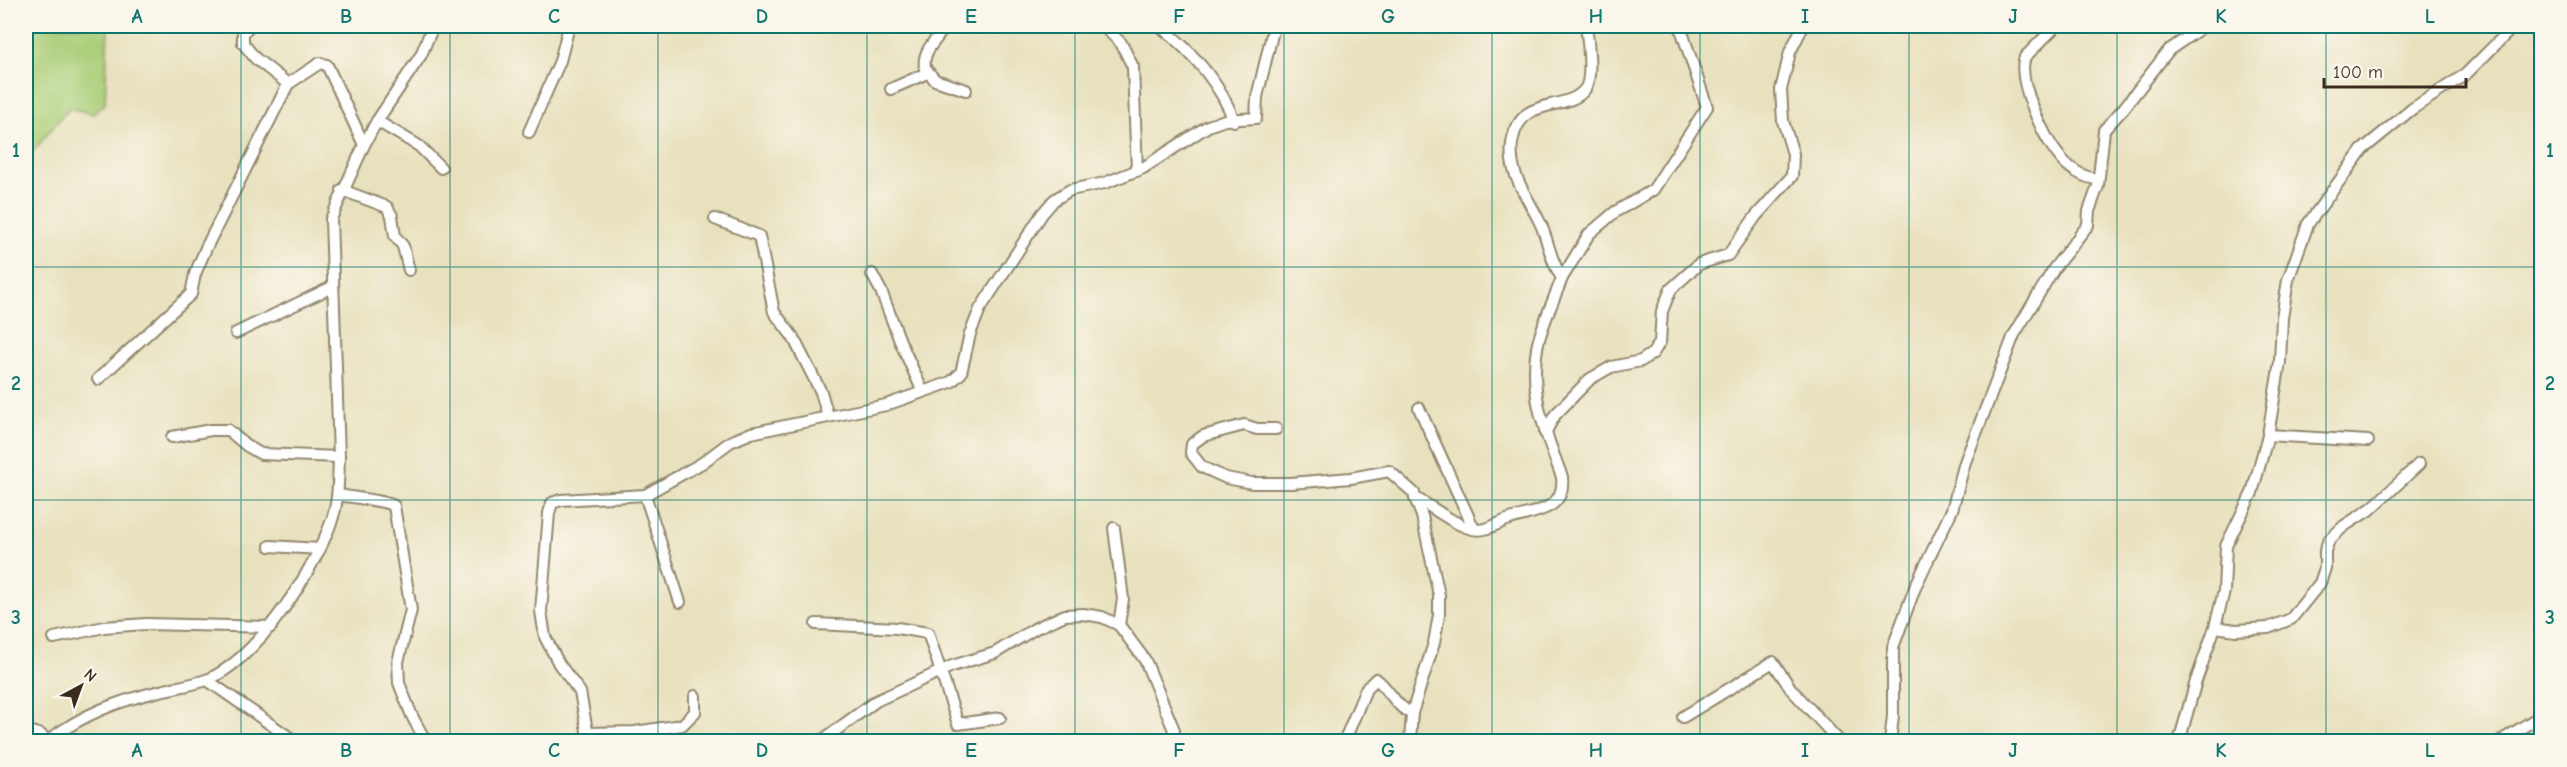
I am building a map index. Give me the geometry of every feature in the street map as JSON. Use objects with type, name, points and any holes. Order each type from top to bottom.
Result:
[{"type":"street","points":[[249,26],[243,33],[243,43],[255,58],[288,84]]},
{"type":"street","points":[[26,730],[49,741],[76,721],[118,701],[207,680],[240,658],[271,627],[320,549],[332,519],[338,495],[339,457],[331,219],[364,145],[377,121],[421,56],[433,26]]},
{"type":"street","points":[[529,132],[560,61],[569,26]]},
{"type":"street","points":[[945,26],[925,55],[924,64],[927,73],[935,80],[966,90]]},
{"type":"street","points":[[1103,26],[1121,43],[1133,67],[1137,171]]},
{"type":"street","points":[[1160,26],[1196,58],[1222,96],[1234,121]]},
{"type":"street","points":[[695,696],[695,712],[682,725],[588,737],[580,692],[559,664],[545,636],[541,611],[549,513],[552,503],[561,500],[645,495],[702,463],[730,442],[751,433],[886,405],[951,382],[961,373],[970,334],[981,309],[1042,214],[1054,200],[1084,185],[1105,183],[1137,171],[1208,126],[1226,120],[1256,118],[1257,97],[1274,26]]},
{"type":"street","points":[[1562,278],[1551,261],[1549,248],[1538,219],[1515,176],[1510,155],[1517,124],[1529,113],[1576,96],[1586,88],[1589,75],[1586,26]]},
{"type":"street","points":[[1415,498],[1474,530],[1492,528],[1507,520],[1546,509],[1556,501],[1563,486],[1562,477],[1545,433],[1538,404],[1536,357],[1541,335],[1562,278],[1589,234],[1615,212],[1653,190],[1707,107],[1680,26]]},
{"type":"street","points":[[1545,433],[1555,415],[1590,380],[1611,367],[1641,361],[1653,353],[1660,342],[1662,311],[1671,289],[1699,264],[1728,255],[1756,216],[1792,176],[1793,154],[1783,121],[1781,90],[1790,52],[1803,26]]},
{"type":"street","points":[[2056,26],[2025,57],[2023,62],[2026,89],[2040,123],[2058,156],[2070,168],[2088,179],[2098,179]]},
{"type":"street","points":[[2179,741],[2224,591],[2226,546],[2252,493],[2268,435],[2280,362],[2282,318],[2288,280],[2308,224],[2362,150],[2412,109],[2466,74],[2514,26]]},
{"type":"street","points":[[1890,741],[1893,716],[1893,647],[1899,626],[1952,510],[1965,462],[2014,336],[2055,267],[2088,225],[2089,211],[2097,195],[2103,130],[2124,108],[2169,50],[2201,27]]},
{"type":"street","points":[[98,379],[192,294],[195,274],[206,248],[288,84],[320,63],[327,65],[364,145]]},
{"type":"street","points":[[891,89],[927,73]]},
{"type":"street","points":[[377,121],[419,146],[441,168]]},
{"type":"street","points":[[342,190],[387,207],[392,216],[395,236],[403,246],[409,270]]},
{"type":"street","points":[[715,219],[759,236],[774,312],[793,337],[821,392],[828,416]]},
{"type":"street","points":[[872,274],[923,392]]},
{"type":"street","points":[[236,333],[332,287]]},
{"type":"street","points":[[1419,408],[1474,530]]},
{"type":"street","points":[[1276,429],[1257,429],[1244,425],[1203,436],[1192,444],[1191,453],[1196,461],[1213,474],[1252,483],[1291,483],[1352,478],[1389,471],[1414,493],[1422,516],[1439,595],[1439,615],[1434,643],[1412,713],[1410,741]]},
{"type":"street","points":[[172,437],[211,430],[228,430],[261,454],[339,457]]},
{"type":"street","points":[[2268,435],[2368,441]]},
{"type":"street","points":[[2215,627],[2236,630],[2268,628],[2291,619],[2320,583],[2325,568],[2325,551],[2329,540],[2344,526],[2372,508],[2419,464]]},
{"type":"street","points":[[338,495],[389,502],[394,506],[411,610],[398,662],[399,683],[412,716],[426,741]]},
{"type":"street","points":[[645,495],[680,602]]},
{"type":"street","points":[[1114,528],[1123,599],[1119,625]]},
{"type":"street","points":[[270,546],[320,549]]},
{"type":"street","points":[[820,741],[876,701],[941,672],[995,654],[1036,628],[1065,615],[1083,614],[1102,617],[1119,625],[1145,660],[1174,730]]},
{"type":"street","points":[[54,638],[104,627],[146,624],[271,627]]},
{"type":"street","points":[[816,624],[897,628],[928,633],[958,724],[1000,718]]},
{"type":"street","points":[[1683,717],[1773,662],[1791,689],[1840,741]]},
{"type":"street","points":[[1344,741],[1366,689],[1376,679],[1384,684],[1405,711],[1412,713]]},
{"type":"street","points":[[207,680],[296,741]]},
{"type":"street","points":[[2499,741],[2541,715]]},
{"type":"green space","points":[[26,26],[108,26],[105,104],[93,114],[69,108],[26,160]]}]
